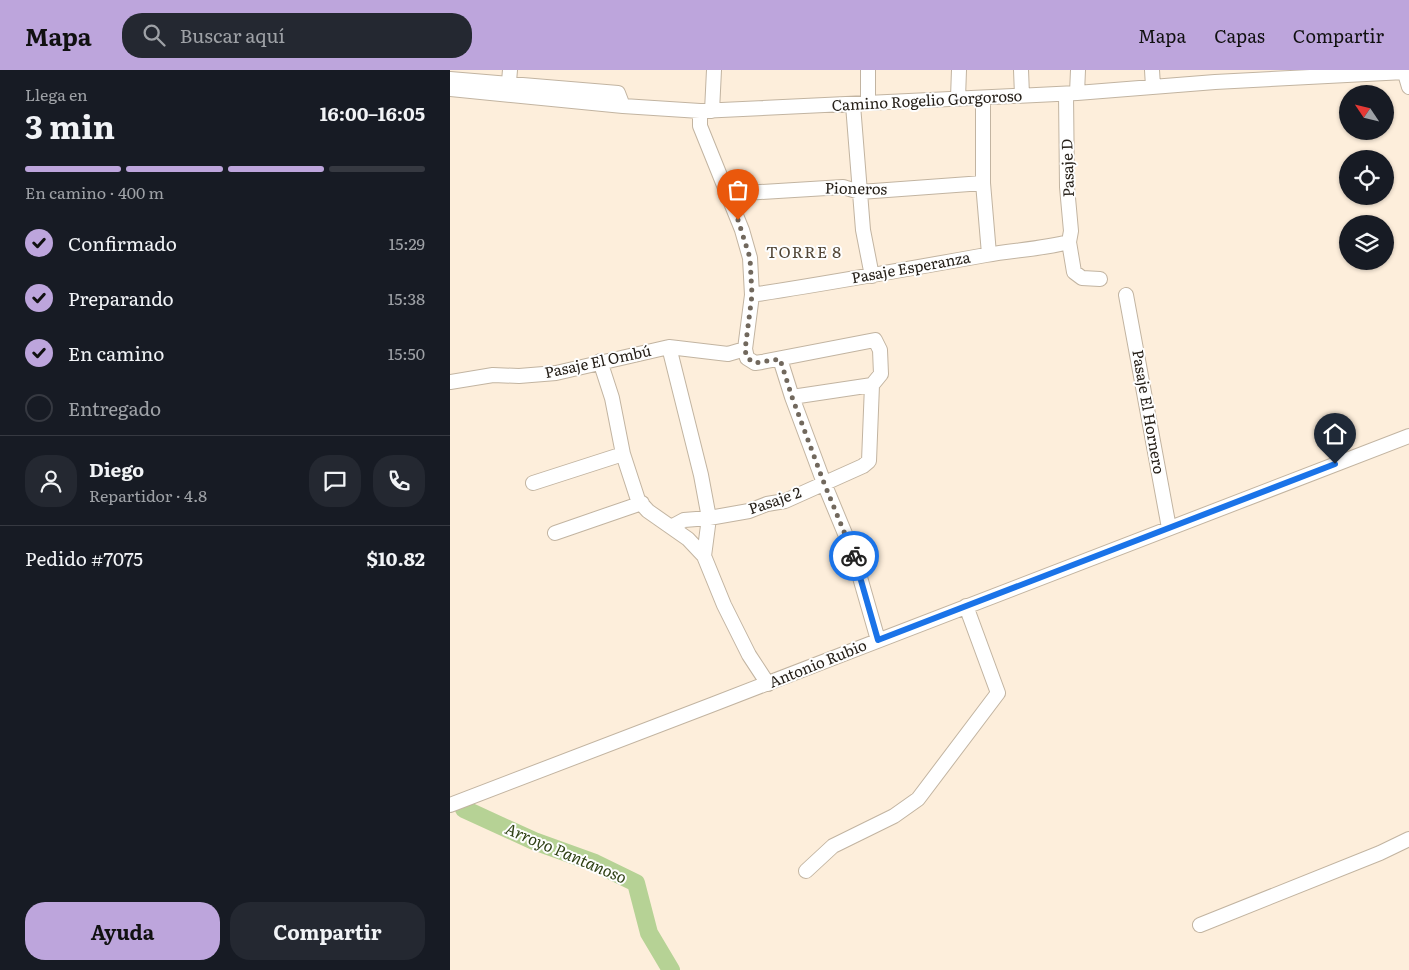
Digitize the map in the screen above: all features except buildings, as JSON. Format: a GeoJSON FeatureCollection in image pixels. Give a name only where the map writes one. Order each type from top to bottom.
{"type":"FeatureCollection","features":[{"type":"Feature","properties":{"kind":"street"},"geometry":{"type":"LineString","coordinates":[[714,70],[706,111],[700,126],[748,246],[752,295],[745,350],[747,358],[755,363],[780,359],[824,483],[860,573],[878,640]]}},
{"type":"Feature","properties":{"kind":"street"},"geometry":{"type":"LineString","coordinates":[[868,70],[868,103]]}},
{"type":"Feature","properties":{"kind":"street"},"geometry":{"type":"LineString","coordinates":[[958,70],[958,98]]}},
{"type":"Feature","properties":{"kind":"street"},"geometry":{"type":"LineString","coordinates":[[1021,70],[1022,95]]}},
{"type":"Feature","properties":{"kind":"street","name":"Pasaje D"},"geometry":{"type":"LineString","coordinates":[[1078,70],[1072,93],[1067,187],[1071,231],[1069,242],[1074,272],[1082,278],[1100,279]]}},
{"type":"Feature","properties":{"kind":"street"},"geometry":{"type":"LineString","coordinates":[[1152,70],[1153,86]]}},
{"type":"Feature","properties":{"kind":"street"},"geometry":{"type":"LineString","coordinates":[[1404,71],[1409,87]]}},
{"type":"Feature","properties":{"kind":"street","name":"Camino Rogelio Gorgoroso"},"geometry":{"type":"LineString","coordinates":[[450,89],[509,83],[623,106],[706,111],[1072,93],[1153,86],[1215,76],[1404,71]]}},
{"type":"Feature","properties":{"kind":"street"},"geometry":{"type":"LineString","coordinates":[[450,79],[509,83]]}},
{"type":"Feature","properties":{"kind":"street"},"geometry":{"type":"LineString","coordinates":[[983,98],[983,183],[989,254]]}},
{"type":"Feature","properties":{"kind":"street"},"geometry":{"type":"LineString","coordinates":[[853,105],[863,230],[872,276]]}},
{"type":"Feature","properties":{"kind":"street","name":"Pioneros"},"geometry":{"type":"LineString","coordinates":[[728,194],[843,187],[860,192],[983,183]]}},
{"type":"Feature","properties":{"kind":"street","name":"Pasaje Esperanza"},"geometry":{"type":"LineString","coordinates":[[752,295],[872,276],[989,254],[1050,247],[1069,242]]}},
{"type":"Feature","properties":{"kind":"street","name":"Pasaje El Hornero"},"geometry":{"type":"LineString","coordinates":[[1126,295],[1169,528]]}},
{"type":"Feature","properties":{"kind":"street","name":"Pasaje 2"},"geometry":{"type":"LineString","coordinates":[[671,527],[684,520],[709,518],[748,511],[767,504],[785,501],[863,466],[869,461],[872,385],[881,374],[880,350],[875,340],[780,359]]}},
{"type":"Feature","properties":{"kind":"street"},"geometry":{"type":"LineString","coordinates":[[669,347],[701,475],[709,518],[704,556]]}},
{"type":"Feature","properties":{"kind":"street","name":"Pasaje El Ombú"},"geometry":{"type":"LineString","coordinates":[[450,382],[493,375],[519,376],[556,372],[669,347],[728,354],[745,350]]}},
{"type":"Feature","properties":{"kind":"street"},"geometry":{"type":"LineString","coordinates":[[600,361],[612,398],[623,454],[638,500],[648,511],[688,539],[704,556],[724,605],[749,655],[768,684]]}},
{"type":"Feature","properties":{"kind":"street"},"geometry":{"type":"LineString","coordinates":[[792,397],[872,385]]}},
{"type":"Feature","properties":{"kind":"street","name":"Antonio Rubio"},"geometry":{"type":"LineString","coordinates":[[450,805],[1409,436]]}},
{"type":"Feature","properties":{"kind":"street"},"geometry":{"type":"LineString","coordinates":[[533,482],[623,454]]}},
{"type":"Feature","properties":{"kind":"street"},"geometry":{"type":"LineString","coordinates":[[555,533],[642,503]]}},
{"type":"Feature","properties":{"kind":"street"},"geometry":{"type":"LineString","coordinates":[[806,871],[833,846],[894,816],[918,799],[998,693],[966,606]]}},
{"type":"Feature","properties":{"kind":"street"},"geometry":{"type":"LineString","coordinates":[[1200,925],[1380,853],[1409,838]]}},
{"type":"Feature","properties":{"kind":"waterway","name":"Arroyo Pantanoso"},"geometry":{"type":"LineString","coordinates":[[464,809],[534,841],[595,863],[636,883],[649,933],[671,970]]}},
{"type":"Feature","properties":{"kind":"way so far"},"geometry":{"type":"LineString","coordinates":[[738,220],[748,246],[750,258],[752,295],[745,350],[747,358],[755,363],[780,359],[824,483],[854,556]]}},
{"type":"Feature","properties":{"kind":"district","name":"TORRE 8"},"geometry":{"type":"Point","coordinates":[804,252]}},
{"type":"Feature","properties":{"kind":"route"},"geometry":{"type":"LineString","coordinates":[[854,556],[878,640],[1335,464]]}}]}
